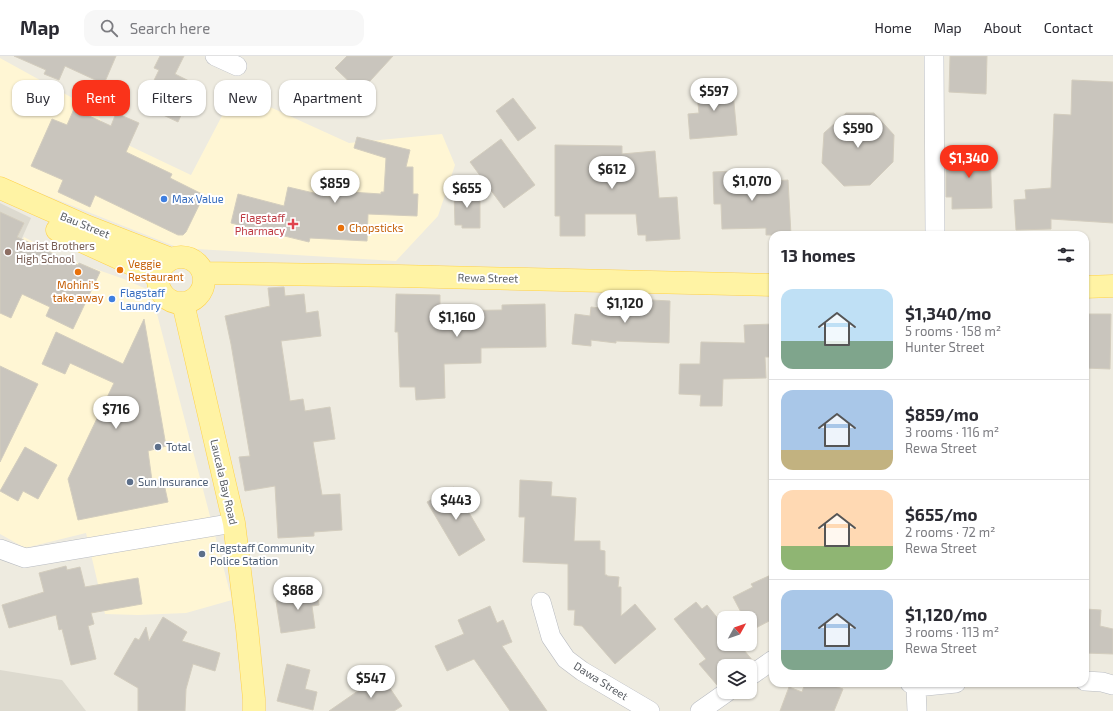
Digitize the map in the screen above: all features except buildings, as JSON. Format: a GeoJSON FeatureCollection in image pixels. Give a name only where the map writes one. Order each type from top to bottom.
{"type":"FeatureCollection","features":[{"type":"Feature","properties":{"kind":"main road","name":"Bau Street"},"geometry":{"type":"LineString","coordinates":[[0,188],[86,226],[171,259]]}},
{"type":"Feature","properties":{"kind":"main road","name":"Bau Street"},"geometry":{"type":"LineString","coordinates":[[0,204],[158,276]]}},
{"type":"Feature","properties":{"kind":"main road"},"geometry":{"type":"LineString","coordinates":[[179,257],[186,258],[199,266],[203,273],[204,282],[198,297],[183,304],[175,303],[167,299],[161,293],[158,285],[160,269],[171,259],[179,257]]}},
{"type":"Feature","properties":{"kind":"main road","name":"Rewa Street"},"geometry":{"type":"LineString","coordinates":[[203,273],[769,285]]}},
{"type":"Feature","properties":{"kind":"main road"},"geometry":{"type":"LineString","coordinates":[[1089,287],[1113,286]]}},
{"type":"Feature","properties":{"kind":"main road","name":"Laucala Bay Road"},"geometry":{"type":"LineString","coordinates":[[183,304],[234,523],[247,628],[254,711]]}},
{"type":"Feature","properties":{"kind":"street"},"geometry":{"type":"LineString","coordinates":[[215,56],[237,66]]}},
{"type":"Feature","properties":{"kind":"street"},"geometry":{"type":"LineString","coordinates":[[934,56],[935,231]]}},
{"type":"Feature","properties":{"kind":"street"},"geometry":{"type":"LineString","coordinates":[[0,549],[25,558],[234,523]]}},
{"type":"Feature","properties":{"kind":"street","name":"Dawa Street"},"geometry":{"type":"LineString","coordinates":[[541,602],[552,637],[566,659],[582,671],[650,711]]}},
{"type":"Feature","properties":{"kind":"street"},"geometry":{"type":"LineString","coordinates":[[757,671],[769,663]]}},
{"type":"Feature","properties":{"kind":"street"},"geometry":{"type":"LineString","coordinates":[[1089,681],[1102,682],[1113,685]]}},
{"type":"Feature","properties":{"kind":"street"},"geometry":{"type":"LineString","coordinates":[[913,687],[917,711]]}},
{"type":"Feature","properties":{"kind":"street"},"geometry":{"type":"LineString","coordinates":[[700,711],[717,699]]}},
{"type":"Feature","properties":{"kind":"shaded area"},"geometry":{"type":"Polygon","coordinates":[[[0,58],[40,80],[12,80],[12,116],[64,116],[64,93],[72,98],[72,116],[99,116],[109,136],[191,175],[222,116],[271,116],[271,107],[279,111],[279,116],[290,116],[349,143],[442,134],[455,165],[438,216],[396,261],[179,248],[0,177],[0,58]]]}},
{"type":"Feature","properties":{"kind":"shaded area","name":"Marist Brothers High School"},"geometry":{"type":"Polygon","coordinates":[[[0,203],[31,218],[0,287],[0,203]]]}},
{"type":"Feature","properties":{"kind":"shaded area"},"geometry":{"type":"Polygon","coordinates":[[[24,237],[61,257],[124,279],[151,291],[232,600],[186,613],[138,615],[105,614],[86,533],[25,548],[0,534],[0,290],[24,237]]]}},
{"type":"Feature","properties":{"kind":"shaded area"},"geometry":{"type":"Polygon","coordinates":[[[0,670],[62,680],[86,711],[0,711],[0,670]]]}},
{"type":"Feature","properties":{"kind":"place","name":"Max Value"},"geometry":{"type":"Point","coordinates":[164,199]}},
{"type":"Feature","properties":{"kind":"place","name":"Flagstaff Pharmacy"},"geometry":{"type":"Point","coordinates":[293,224]}},
{"type":"Feature","properties":{"kind":"place","name":"Chopsticks"},"geometry":{"type":"Point","coordinates":[341,228]}},
{"type":"Feature","properties":{"kind":"place","name":"Marist Brothers High School"},"geometry":{"type":"Point","coordinates":[8,252]}},
{"type":"Feature","properties":{"kind":"place","name":"Veggie Restaurant"},"geometry":{"type":"Point","coordinates":[120,270]}},
{"type":"Feature","properties":{"kind":"place","name":"Mohini's take away"},"geometry":{"type":"Point","coordinates":[78,272]}},
{"type":"Feature","properties":{"kind":"place","name":"Flagstaff Laundry"},"geometry":{"type":"Point","coordinates":[112,299]}},
{"type":"Feature","properties":{"kind":"place","name":"Total"},"geometry":{"type":"Point","coordinates":[158,447]}},
{"type":"Feature","properties":{"kind":"place","name":"Sun Insurance"},"geometry":{"type":"Point","coordinates":[130,482]}},
{"type":"Feature","properties":{"kind":"place","name":"Flagstaff Community Police Station"},"geometry":{"type":"Point","coordinates":[202,554]}}]}
